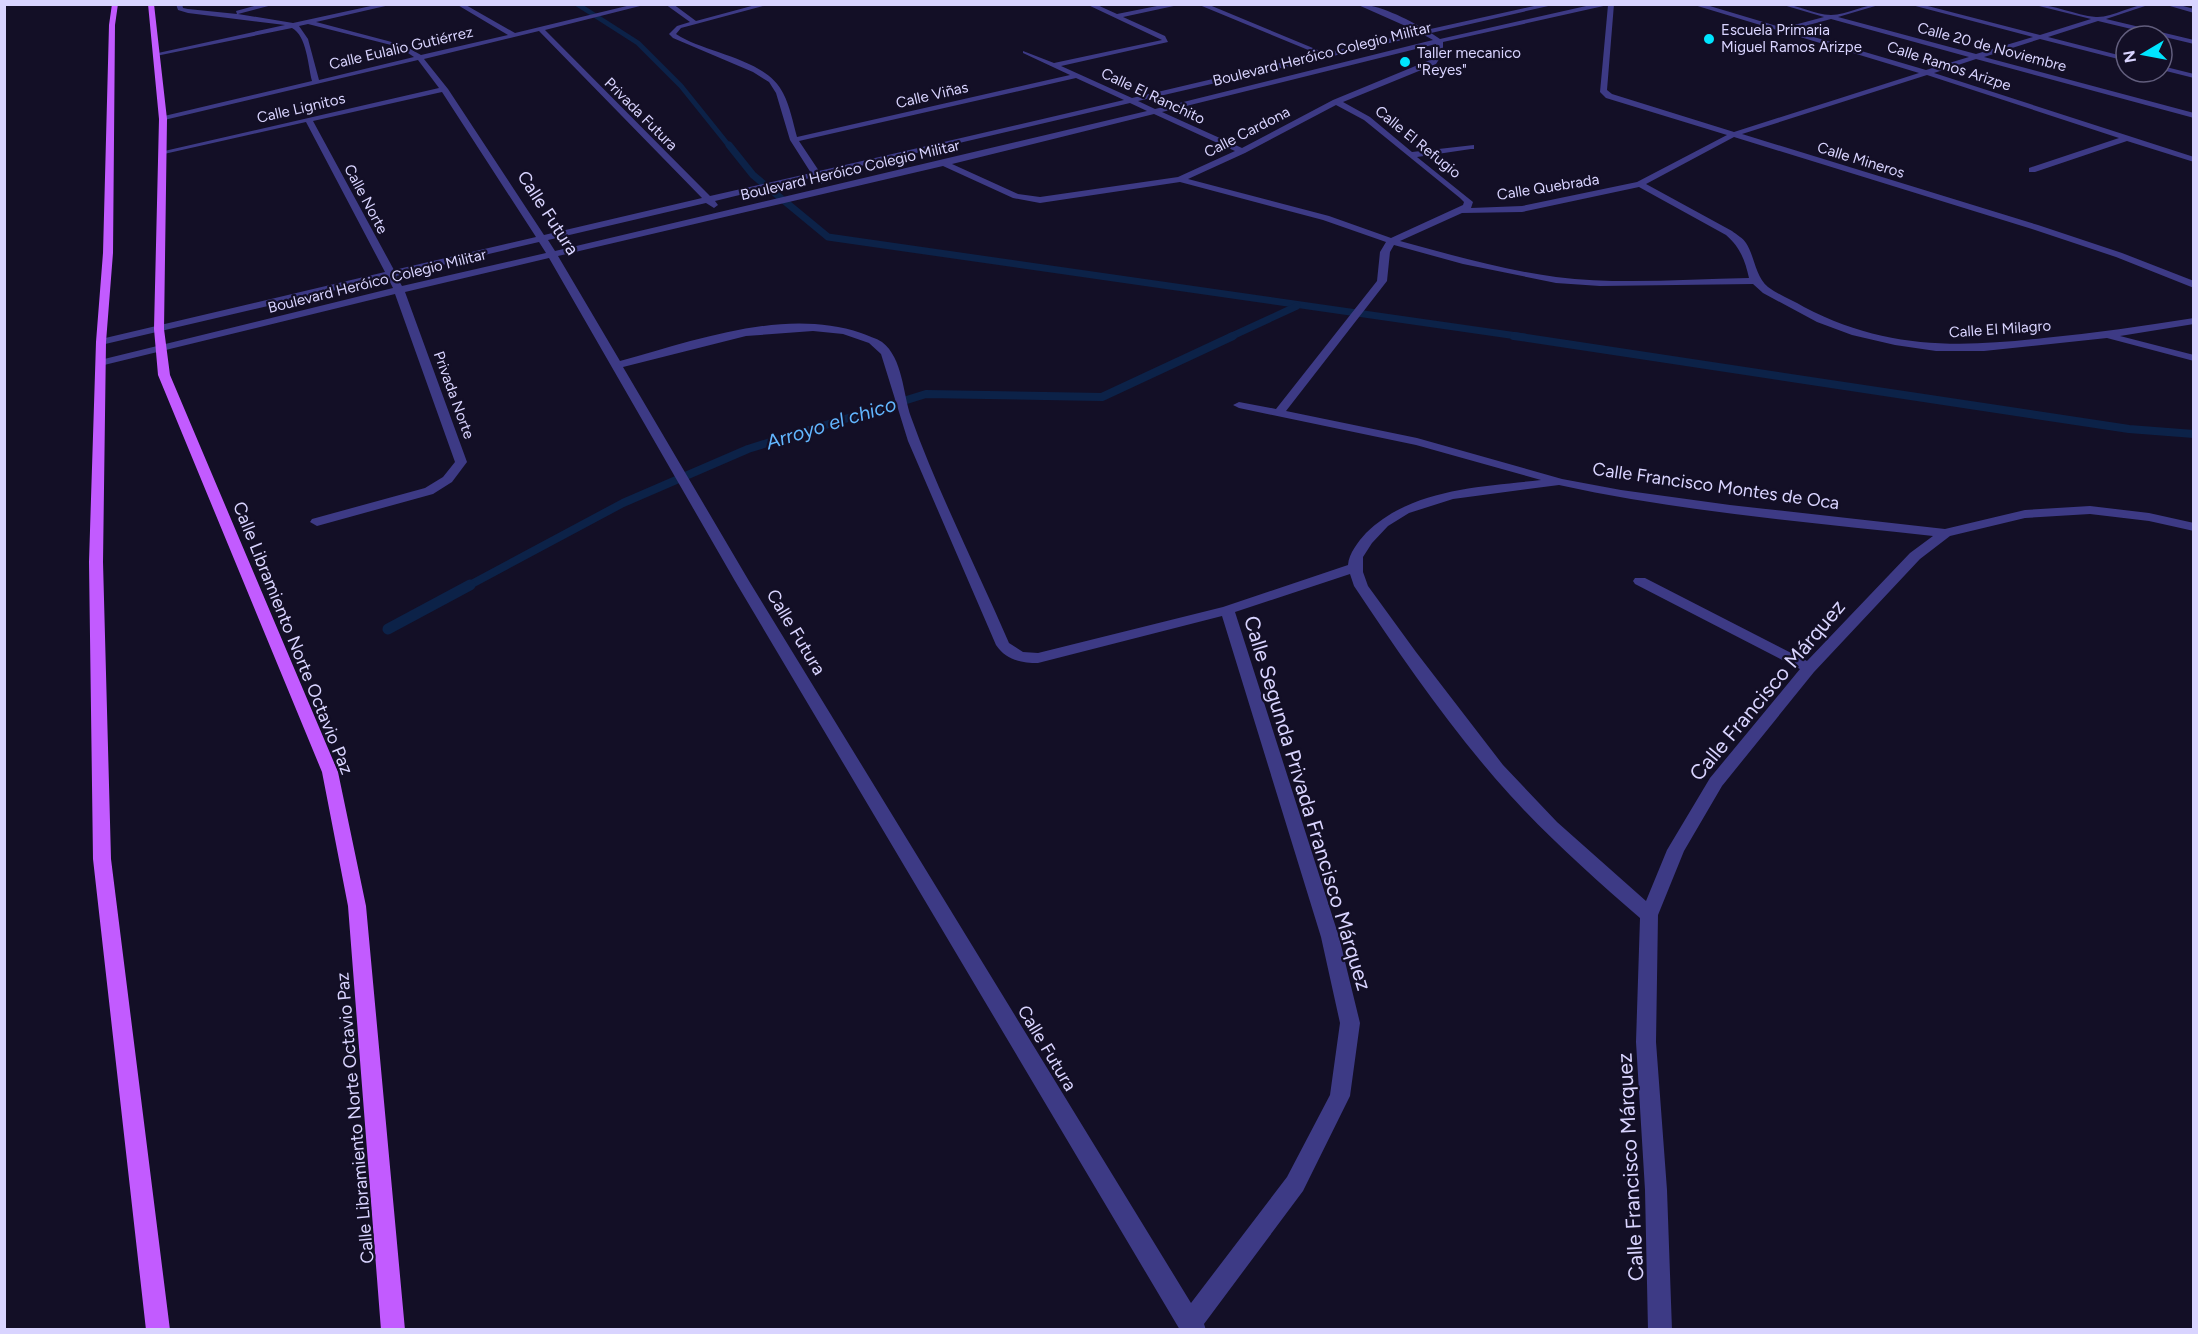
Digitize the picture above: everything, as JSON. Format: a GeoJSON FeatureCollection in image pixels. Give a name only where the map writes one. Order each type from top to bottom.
{"type":"FeatureCollection","features":[{"type":"Feature","properties":{"kind":"main road"},"geometry":{"type":"LineString","coordinates":[[115,4],[112,25],[108,253],[100,342],[96,562],[102,859],[158,1329]]}},
{"type":"Feature","properties":{"kind":"main road","name":"Calle Libramiento Norte Octavio Paz"},"geometry":{"type":"LineString","coordinates":[[151,4],[163,118],[159,329],[164,375],[330,771],[357,906],[393,1329]]}},
{"type":"Feature","properties":{"kind":"street"},"geometry":{"type":"LineString","coordinates":[[179,4],[183,10],[295,26],[303,34],[316,82]]}},
{"type":"Feature","properties":{"kind":"street"},"geometry":{"type":"LineString","coordinates":[[225,15],[273,4]]}},
{"type":"Feature","properties":{"kind":"street"},"geometry":{"type":"LineString","coordinates":[[158,55],[391,4]]}},
{"type":"Feature","properties":{"kind":"street"},"geometry":{"type":"LineString","coordinates":[[459,4],[515,36]]}},
{"type":"Feature","properties":{"kind":"street","name":"Calle Eulalio Gutiérrez"},"geometry":{"type":"LineString","coordinates":[[163,118],[645,4]]}},
{"type":"Feature","properties":{"kind":"street"},"geometry":{"type":"LineString","coordinates":[[668,4],[695,23]]}},
{"type":"Feature","properties":{"kind":"street"},"geometry":{"type":"LineString","coordinates":[[768,4],[695,23],[674,31],[672,34],[756,70],[772,81],[780,93],[794,140],[817,176],[829,190]]}},
{"type":"Feature","properties":{"kind":"street"},"geometry":{"type":"LineString","coordinates":[[1054,65],[1166,41],[1163,37],[1089,4]]}},
{"type":"Feature","properties":{"kind":"street"},"geometry":{"type":"LineString","coordinates":[[1117,16],[1180,4]]}},
{"type":"Feature","properties":{"kind":"street"},"geometry":{"type":"LineString","coordinates":[[1200,4],[1346,63]]}},
{"type":"Feature","properties":{"kind":"street"},"geometry":{"type":"LineString","coordinates":[[1359,4],[1427,32],[1439,41]]}},
{"type":"Feature","properties":{"kind":"street"},"geometry":{"type":"LineString","coordinates":[[1523,4],[1555,15]]}},
{"type":"Feature","properties":{"kind":"street","name":"Boulevard Heróico Colegio Militar"},"geometry":{"type":"LineString","coordinates":[[100,342],[541,238],[817,176],[1324,55],[1554,4]]}},
{"type":"Feature","properties":{"kind":"street","name":"Boulevard Heróico Colegio Militar"},"geometry":{"type":"LineString","coordinates":[[100,363],[399,290],[944,163],[1346,63],[1609,4]]}},
{"type":"Feature","properties":{"kind":"street","name":"Calle Mineros"},"geometry":{"type":"LineString","coordinates":[[1609,4],[1603,90],[1605,94],[2119,255],[2193,285]]}},
{"type":"Feature","properties":{"kind":"street","name":"Calle Ramos Arizpe"},"geometry":{"type":"LineString","coordinates":[[1694,4],[1928,73],[2193,160]]}},
{"type":"Feature","properties":{"kind":"street","name":"Calle 20 de Noviembre"},"geometry":{"type":"LineString","coordinates":[[1783,4],[2193,116]]}},
{"type":"Feature","properties":{"kind":"street"},"geometry":{"type":"LineString","coordinates":[[1784,30],[1879,4]]}},
{"type":"Feature","properties":{"kind":"street"},"geometry":{"type":"LineString","coordinates":[[1911,4],[2114,56]]}},
{"type":"Feature","properties":{"kind":"street"},"geometry":{"type":"LineString","coordinates":[[2034,4],[2193,42]]}},
{"type":"Feature","properties":{"kind":"street","name":"Calle Quebrada"},"geometry":{"type":"LineString","coordinates":[[1391,241],[1461,210],[1522,209],[1640,184],[1732,135],[2148,4]]}},
{"type":"Feature","properties":{"kind":"street"},"geometry":{"type":"LineString","coordinates":[[2166,4],[2193,10]]}},
{"type":"Feature","properties":{"kind":"street","name":"Calle Futura"},"geometry":{"type":"LineString","coordinates":[[310,23],[379,38],[401,46],[420,58],[444,89],[552,254],[742,581],[1192,1326]]}},
{"type":"Feature","properties":{"kind":"street","name":"Privada Futura"},"geometry":{"type":"LineString","coordinates":[[541,30],[609,101],[725,215]]}},
{"type":"Feature","properties":{"kind":"street","name":"Calle Cardona"},"geometry":{"type":"LineString","coordinates":[[944,163],[1016,196],[1040,200],[1180,179],[1242,151],[1336,102],[1433,62],[1440,53],[1439,41]]}},
{"type":"Feature","properties":{"kind":"street","name":"Calle El Ranchito"},"geometry":{"type":"LineString","coordinates":[[1025,52],[1242,151]]}},
{"type":"Feature","properties":{"kind":"street"},"geometry":{"type":"LineString","coordinates":[[2174,71],[2193,76]]}},
{"type":"Feature","properties":{"kind":"street","name":"Calle Viñas"},"geometry":{"type":"LineString","coordinates":[[794,140],[1076,76]]}},
{"type":"Feature","properties":{"kind":"street","name":"Calle Lignitos"},"geometry":{"type":"LineString","coordinates":[[164,152],[444,89]]}},
{"type":"Feature","properties":{"kind":"street","name":"Calle El Refugio"},"geometry":{"type":"LineString","coordinates":[[1336,102],[1351,107],[1371,120],[1410,155],[1469,202],[1467,207],[1461,210]]}},
{"type":"Feature","properties":{"kind":"street","name":"Calle Norte"},"geometry":{"type":"LineString","coordinates":[[309,120],[399,290]]}},
{"type":"Feature","properties":{"kind":"street"},"geometry":{"type":"LineString","coordinates":[[2032,170],[2128,138]]}},
{"type":"Feature","properties":{"kind":"street"},"geometry":{"type":"LineString","coordinates":[[1410,155],[1471,147]]}},
{"type":"Feature","properties":{"kind":"street"},"geometry":{"type":"LineString","coordinates":[[1180,179],[1326,218],[1391,241],[1510,272],[1556,280],[1600,283],[1755,281],[1751,264],[1741,243],[1709,220],[1640,184]]}},
{"type":"Feature","properties":{"kind":"street"},"geometry":{"type":"LineString","coordinates":[[1279,413],[1382,281],[1384,252],[1391,241]]}},
{"type":"Feature","properties":{"kind":"street","name":"Calle El Milagro"},"geometry":{"type":"LineString","coordinates":[[1755,281],[1788,304],[1856,333],[1936,348],[1984,348],[2106,335],[2193,321]]}},
{"type":"Feature","properties":{"kind":"street","name":"Privada Norte"},"geometry":{"type":"LineString","coordinates":[[317,522],[429,491],[446,483],[456,472],[460,462],[399,290]]}},
{"type":"Feature","properties":{"kind":"street"},"geometry":{"type":"LineString","coordinates":[[618,365],[734,337],[781,329],[813,327],[849,333],[875,342],[887,353],[906,422],[1003,645],[1011,654],[1022,658],[1038,657],[1227,610],[1353,568]]}},
{"type":"Feature","properties":{"kind":"street"},"geometry":{"type":"LineString","coordinates":[[2106,335],[2193,358]]}},
{"type":"Feature","properties":{"kind":"street","name":"Calle Francisco Montes de Oca"},"geometry":{"type":"LineString","coordinates":[[1239,405],[1476,457],[1560,482],[1621,494],[1730,509],[1945,533],[2025,513],[2090,510],[2149,517],[2193,527]]}},
{"type":"Feature","properties":{"kind":"street"},"geometry":{"type":"LineString","coordinates":[[1560,482],[1441,497],[1403,509],[1376,529],[1356,555],[1353,568],[1361,586],[1429,682],[1498,770],[1583,858],[1649,915]]}},
{"type":"Feature","properties":{"kind":"street","name":"Calle Francisco Márquez"},"geometry":{"type":"LineString","coordinates":[[1660,1329],[1656,1190],[1646,1041],[1649,915],[1676,850],[1716,782],[1809,668],[1916,556],[1945,533]]}},
{"type":"Feature","properties":{"kind":"street"},"geometry":{"type":"LineString","coordinates":[[1640,581],[1809,668]]}},
{"type":"Feature","properties":{"kind":"street","name":"Calle Segunda Privada Francisco Márquez"},"geometry":{"type":"LineString","coordinates":[[1192,1326],[1295,1184],[1340,1096],[1350,1023],[1330,937],[1227,610]]}},
{"type":"Feature","properties":{"kind":"waterway"},"geometry":{"type":"LineString","coordinates":[[577,4],[638,43],[681,86],[730,147]]}},
{"type":"Feature","properties":{"kind":"waterway"},"geometry":{"type":"LineString","coordinates":[[729,145],[753,175],[828,237],[1524,337]]}},
{"type":"Feature","properties":{"kind":"waterway","name":"Arroyo el chico"},"geometry":{"type":"LineString","coordinates":[[1230,337],[1297,306]]}},
{"type":"Feature","properties":{"kind":"waterway","name":"Arroyo el chico"},"geometry":{"type":"LineString","coordinates":[[468,586],[623,503],[748,449],[926,394],[1102,397],[1233,336]]}},
{"type":"Feature","properties":{"kind":"waterway"},"geometry":{"type":"LineString","coordinates":[[1514,336],[2129,429],[2194,434]]}},
{"type":"Feature","properties":{"kind":"waterway","name":"Arroyo el chico"},"geometry":{"type":"LineString","coordinates":[[388,629],[470,585]]}},
{"type":"Feature","properties":{"kind":"place","name":"Escuela Primaria Miguel Ramos Arizpe"},"geometry":{"type":"Point","coordinates":[1709,39]}},
{"type":"Feature","properties":{"kind":"place","name":"Taller mecanico \"Reyes\""},"geometry":{"type":"Point","coordinates":[1405,62]}}]}
